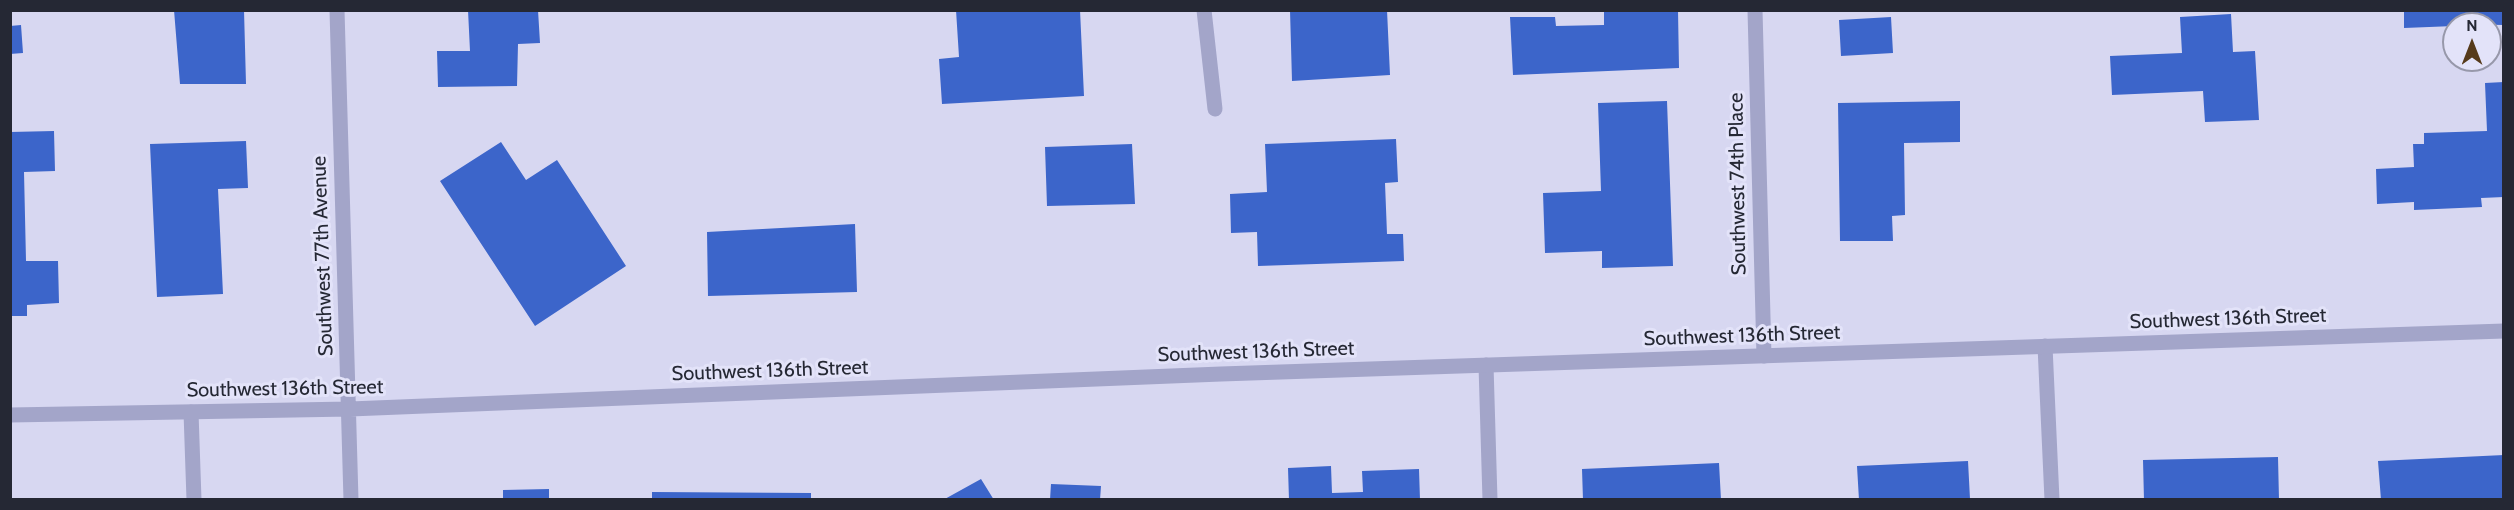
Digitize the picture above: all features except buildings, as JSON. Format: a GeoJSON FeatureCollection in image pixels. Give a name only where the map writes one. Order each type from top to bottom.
{"type":"FeatureCollection","features":[{"type":"Feature","properties":{"kind":"street","name":"Southwest 77th Avenue"},"geometry":{"type":"LineString","coordinates":[[337,10],[351,500]]}},
{"type":"Feature","properties":{"kind":"street"},"geometry":{"type":"LineString","coordinates":[[1204,10],[1215,109]]}},
{"type":"Feature","properties":{"kind":"street","name":"Southwest 74th Place"},"geometry":{"type":"LineString","coordinates":[[1755,10],[1764,356]]}},
{"type":"Feature","properties":{"kind":"street","name":"Southwest 136th Street"},"geometry":{"type":"LineString","coordinates":[[10,415],[350,409],[1486,365],[2504,331]]}},
{"type":"Feature","properties":{"kind":"street"},"geometry":{"type":"LineString","coordinates":[[2045,346],[2052,500]]}},
{"type":"Feature","properties":{"kind":"street"},"geometry":{"type":"LineString","coordinates":[[1486,365],[1490,500]]}},
{"type":"Feature","properties":{"kind":"street"},"geometry":{"type":"LineString","coordinates":[[191,412],[194,500]]}}]}
